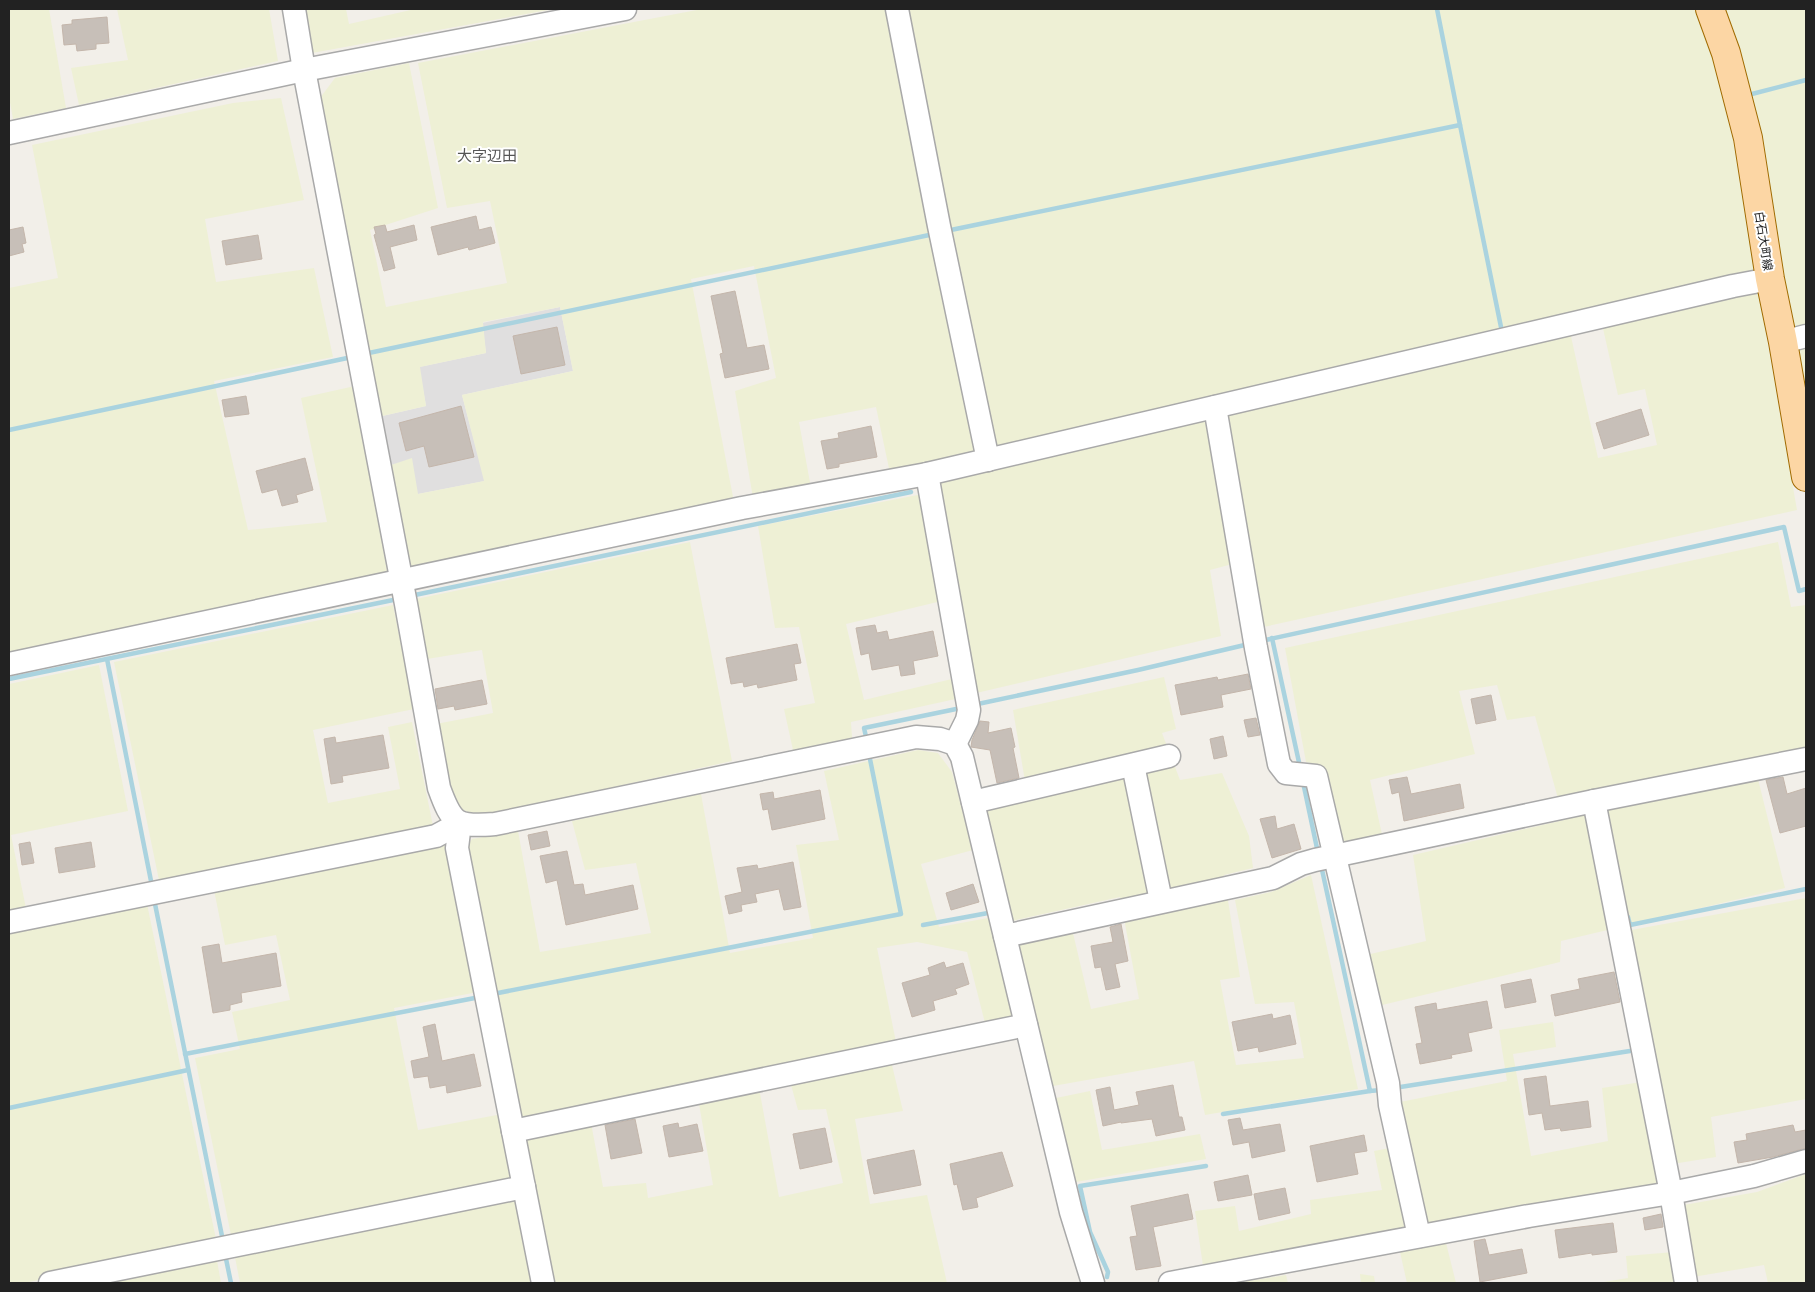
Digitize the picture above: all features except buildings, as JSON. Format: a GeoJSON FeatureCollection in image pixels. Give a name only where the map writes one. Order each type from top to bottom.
{"type":"FeatureCollection","features":[{"type":"Feature","properties":{"kind":"main road","name":"白石大町線"},"geometry":{"type":"LineString","coordinates":[[1710,9],[1726,53],[1748,138],[1770,280],[1795,339],[1806,477]]}},
{"type":"Feature","properties":{"kind":"street"},"geometry":{"type":"LineString","coordinates":[[294,9],[439,788],[448,814],[460,823],[472,826],[495,824],[916,738],[940,739],[955,744],[962,758],[973,802],[1071,1212],[1093,1283]]}},
{"type":"Feature","properties":{"kind":"street"},"geometry":{"type":"LineString","coordinates":[[9,133],[304,70],[625,9]]}},
{"type":"Feature","properties":{"kind":"street"},"geometry":{"type":"LineString","coordinates":[[897,9],[940,232],[988,460]]}},
{"type":"Feature","properties":{"kind":"street"},"geometry":{"type":"LineString","coordinates":[[9,664],[404,592],[742,508],[927,474],[1724,288],[1770,280]]}},
{"type":"Feature","properties":{"kind":"street"},"geometry":{"type":"LineString","coordinates":[[1215,407],[1255,642],[1279,764],[1286,773],[1316,776],[1324,858],[1389,1094],[1419,1236]]}},
{"type":"Feature","properties":{"kind":"street"},"geometry":{"type":"LineString","coordinates":[[927,474],[968,705],[967,720],[955,744]]}},
{"type":"Feature","properties":{"kind":"street"},"geometry":{"type":"LineString","coordinates":[[973,802],[1169,756]]}},
{"type":"Feature","properties":{"kind":"street"},"geometry":{"type":"LineString","coordinates":[[1002,924],[1160,895],[1273,878],[1301,864],[1324,858],[1595,806],[1806,758]]}},
{"type":"Feature","properties":{"kind":"street"},"geometry":{"type":"LineString","coordinates":[[1134,765],[1160,895]]}},
{"type":"Feature","properties":{"kind":"street"},"geometry":{"type":"LineString","coordinates":[[1595,806],[1671,1193],[1686,1283]]}},
{"type":"Feature","properties":{"kind":"street"},"geometry":{"type":"LineString","coordinates":[[9,922],[436,836],[460,823]]}},
{"type":"Feature","properties":{"kind":"street"},"geometry":{"type":"LineString","coordinates":[[460,823],[457,848],[543,1283]]}},
{"type":"Feature","properties":{"kind":"street"},"geometry":{"type":"LineString","coordinates":[[512,1130],[1026,1025]]}},
{"type":"Feature","properties":{"kind":"street"},"geometry":{"type":"LineString","coordinates":[[1170,1283],[1529,1216],[1671,1193],[1754,1176],[1806,1161]]}},
{"type":"Feature","properties":{"kind":"street"},"geometry":{"type":"LineString","coordinates":[[50,1283],[524,1186]]}},
{"type":"Feature","properties":{"kind":"shaded area"},"geometry":{"type":"Polygon","coordinates":[[[560,307],[573,371],[462,395],[485,481],[418,494],[388,466],[378,417],[426,406],[419,367],[486,353],[482,323],[560,307]]]}},
{"type":"Feature","properties":{"kind":"green space"},"geometry":{"type":"Polygon","coordinates":[[[9,9],[49,9],[66,108],[13,119],[9,97],[9,9]]]}},
{"type":"Feature","properties":{"kind":"green space"},"geometry":{"type":"Polygon","coordinates":[[[117,9],[269,9],[278,61],[79,105],[71,68],[128,60],[117,9]]]}},
{"type":"Feature","properties":{"kind":"green space"},"geometry":{"type":"Polygon","coordinates":[[[305,9],[346,9],[349,24],[415,9],[554,9],[312,53],[305,9]]]}},
{"type":"Feature","properties":{"kind":"green space"},"geometry":{"type":"Polygon","coordinates":[[[702,9],[1695,9],[1713,59],[1733,140],[1755,272],[890,473],[876,407],[799,422],[811,488],[753,498],[735,391],[776,378],[754,266],[691,279],[734,502],[408,576],[388,466],[412,458],[418,494],[484,481],[462,395],[573,371],[560,307],[483,322],[486,353],[420,367],[426,406],[378,417],[371,360],[320,98],[335,78],[409,63],[438,208],[370,230],[386,307],[507,283],[490,201],[447,208],[418,63],[702,9]]]}},
{"type":"Feature","properties":{"kind":"green space"},"geometry":{"type":"Polygon","coordinates":[[[1722,9],[1806,9],[1806,405],[1752,95],[1722,9]]]}},
{"type":"Feature","properties":{"kind":"green space"},"geometry":{"type":"Polygon","coordinates":[[[281,98],[304,200],[205,219],[216,282],[314,268],[333,357],[214,381],[248,530],[327,522],[301,398],[355,386],[388,577],[9,657],[9,288],[58,278],[32,145],[233,103],[281,98]]]}},
{"type":"Feature","properties":{"kind":"green space"},"geometry":{"type":"Polygon","coordinates":[[[1758,289],[1797,510],[1259,628],[1223,411],[1570,332],[1598,458],[1657,445],[1645,389],[1618,395],[1602,324],[1758,289]]]}},
{"type":"Feature","properties":{"kind":"green space"},"geometry":{"type":"Polygon","coordinates":[[[1211,413],[1236,563],[1210,570],[1221,636],[972,694],[954,598],[846,624],[864,700],[956,678],[960,698],[851,722],[852,738],[793,750],[784,709],[815,703],[799,627],[775,628],[758,526],[933,492],[932,478],[1211,413]]]}},
{"type":"Feature","properties":{"kind":"green space"},"geometry":{"type":"Polygon","coordinates":[[[690,542],[732,761],[477,817],[460,808],[449,783],[436,724],[493,713],[482,650],[427,659],[416,599],[690,542]]]}},
{"type":"Feature","properties":{"kind":"green space"},"geometry":{"type":"Polygon","coordinates":[[[1778,542],[1791,607],[1806,605],[1806,752],[1754,763],[1785,888],[1561,941],[1560,962],[1374,1007],[1362,956],[1426,941],[1413,855],[1564,820],[1535,716],[1507,720],[1497,685],[1459,691],[1475,754],[1370,780],[1383,839],[1340,850],[1322,766],[1306,762],[1285,648],[1778,542]]]}},
{"type":"Feature","properties":{"kind":"green space"},"geometry":{"type":"Polygon","coordinates":[[[393,605],[414,709],[313,730],[328,803],[400,789],[388,727],[412,722],[433,826],[451,851],[478,992],[394,1008],[418,1130],[502,1114],[516,1182],[232,1240],[195,1058],[240,1049],[232,1012],[290,1000],[276,935],[225,945],[211,875],[160,885],[114,662],[393,605]]]}},
{"type":"Feature","properties":{"kind":"green space"},"geometry":{"type":"Polygon","coordinates":[[[99,665],[128,811],[11,835],[29,923],[146,899],[217,1244],[24,1283],[9,1283],[9,684],[99,665]]]}},
{"type":"Feature","properties":{"kind":"green space"},"geometry":{"type":"Polygon","coordinates":[[[1164,677],[1176,729],[1162,733],[1180,780],[1222,773],[1249,836],[1253,868],[1224,875],[1240,977],[1220,980],[1236,1065],[1304,1058],[1294,1002],[1255,1004],[1235,900],[1271,892],[1311,875],[1358,1089],[1205,1115],[1194,1061],[1053,1086],[1017,941],[1072,929],[1091,1009],[1139,999],[1120,897],[1012,921],[984,805],[1027,793],[1013,710],[1164,677]]]}},
{"type":"Feature","properties":{"kind":"green space"},"geometry":{"type":"Polygon","coordinates":[[[918,750],[938,753],[952,772],[973,850],[921,864],[939,927],[988,918],[1016,1020],[985,1023],[967,952],[917,942],[877,948],[896,1042],[516,1121],[463,852],[472,839],[518,831],[540,952],[651,933],[636,863],[585,870],[572,821],[701,794],[730,953],[813,938],[796,845],[839,840],[824,771],[918,750]]]}},
{"type":"Feature","properties":{"kind":"green space"},"geometry":{"type":"Polygon","coordinates":[[[1806,898],[1806,1099],[1711,1117],[1716,1157],[1660,1166],[1660,1183],[1203,1266],[1195,1211],[1235,1206],[1239,1231],[1311,1214],[1310,1200],[1382,1190],[1374,1151],[1406,1145],[1400,1102],[1507,1081],[1499,1030],[1553,1022],[1556,1047],[1513,1054],[1531,1156],[1608,1141],[1602,1088],[1655,1080],[1626,931],[1806,898]]]}},
{"type":"Feature","properties":{"kind":"green space"},"geometry":{"type":"Polygon","coordinates":[[[891,1061],[903,1111],[855,1119],[870,1204],[927,1195],[947,1283],[549,1283],[518,1138],[591,1123],[603,1187],[646,1183],[648,1198],[713,1185],[698,1098],[759,1088],[779,1197],[843,1183],[826,1109],[798,1110],[791,1085],[891,1061]]]}},
{"type":"Feature","properties":{"kind":"green space"},"geometry":{"type":"Polygon","coordinates":[[[1090,1091],[1102,1150],[1200,1134],[1206,1159],[1076,1182],[1056,1098],[1090,1091]]]}},
{"type":"Feature","properties":{"kind":"green space"},"geometry":{"type":"Polygon","coordinates":[[[1806,1174],[1806,1283],[1768,1283],[1764,1265],[1681,1279],[1681,1283],[1598,1283],[1628,1278],[1626,1256],[1686,1251],[1678,1206],[1757,1192],[1806,1174]]]}},
{"type":"Feature","properties":{"kind":"green space"},"geometry":{"type":"Polygon","coordinates":[[[518,1193],[536,1283],[240,1283],[234,1252],[518,1193]]]}},
{"type":"Feature","properties":{"kind":"green space"},"geometry":{"type":"Polygon","coordinates":[[[1446,1243],[1456,1283],[1407,1283],[1400,1252],[1446,1243]]]}},
{"type":"Feature","properties":{"kind":"green space"},"geometry":{"type":"Polygon","coordinates":[[[216,1255],[221,1283],[81,1283],[216,1255]]]}},
{"type":"Feature","properties":{"kind":"green space"},"geometry":{"type":"Polygon","coordinates":[[[1360,1274],[1374,1276],[1375,1283],[1361,1283],[1360,1274]]]}},
{"type":"Feature","properties":{"kind":"green space"},"geometry":{"type":"Polygon","coordinates":[[[1286,1275],[1288,1283],[1237,1283],[1286,1275]]]}},
{"type":"Feature","properties":{"kind":"waterway"},"geometry":{"type":"LineString","coordinates":[[946,231],[1460,125],[1437,9]]}},
{"type":"Feature","properties":{"kind":"waterway"},"geometry":{"type":"LineString","coordinates":[[1748,95],[1806,80]]}},
{"type":"Feature","properties":{"kind":"waterway"},"geometry":{"type":"LineString","coordinates":[[1460,125],[1502,332]]}},
{"type":"Feature","properties":{"kind":"waterway"},"geometry":{"type":"LineString","coordinates":[[364,354],[934,234]]}},
{"type":"Feature","properties":{"kind":"waterway"},"geometry":{"type":"LineString","coordinates":[[9,430],[352,357]]}},
{"type":"Feature","properties":{"kind":"waterway"},"geometry":{"type":"LineString","coordinates":[[410,596],[911,492]]}},
{"type":"Feature","properties":{"kind":"waterway"},"geometry":{"type":"LineString","coordinates":[[1261,641],[1784,527],[1799,591],[1806,589]]}},
{"type":"Feature","properties":{"kind":"waterway"},"geometry":{"type":"LineString","coordinates":[[9,679],[398,599]]}},
{"type":"Feature","properties":{"kind":"waterway"},"geometry":{"type":"LineString","coordinates":[[1272,638],[1300,767]]}},
{"type":"Feature","properties":{"kind":"waterway"},"geometry":{"type":"LineString","coordinates":[[973,705],[1249,644]]}},
{"type":"Feature","properties":{"kind":"waterway"},"geometry":{"type":"LineString","coordinates":[[107,659],[152,886]]}},
{"type":"Feature","properties":{"kind":"waterway"},"geometry":{"type":"LineString","coordinates":[[867,741],[864,728],[961,708]]}},
{"type":"Feature","properties":{"kind":"waterway"},"geometry":{"type":"LineString","coordinates":[[493,994],[901,914],[869,754]]}},
{"type":"Feature","properties":{"kind":"waterway"},"geometry":{"type":"LineString","coordinates":[[1303,782],[1318,853]]}},
{"type":"Feature","properties":{"kind":"waterway"},"geometry":{"type":"LineString","coordinates":[[1321,865],[1370,1091],[1381,1090]]}},
{"type":"Feature","properties":{"kind":"waterway"},"geometry":{"type":"LineString","coordinates":[[1628,917],[1630,925],[1806,889]]}},
{"type":"Feature","properties":{"kind":"waterway"},"geometry":{"type":"LineString","coordinates":[[154,899],[223,1241]]}},
{"type":"Feature","properties":{"kind":"waterway"},"geometry":{"type":"LineString","coordinates":[[923,925],[988,913],[993,915]]}},
{"type":"Feature","properties":{"kind":"waterway"},"geometry":{"type":"LineString","coordinates":[[185,1054],[480,997]]}},
{"type":"Feature","properties":{"kind":"waterway"},"geometry":{"type":"LineString","coordinates":[[1394,1088],[1630,1051]]}},
{"type":"Feature","properties":{"kind":"waterway"},"geometry":{"type":"LineString","coordinates":[[9,1108],[188,1070]]}},
{"type":"Feature","properties":{"kind":"waterway"},"geometry":{"type":"LineString","coordinates":[[1223,1114],[1370,1091]]}},
{"type":"Feature","properties":{"kind":"waterway"},"geometry":{"type":"LineString","coordinates":[[1107,1277],[1108,1272],[1090,1232],[1080,1186],[1206,1166]]}},
{"type":"Feature","properties":{"kind":"waterway"},"geometry":{"type":"LineString","coordinates":[[225,1254],[231,1283]]}},
{"type":"Feature","properties":{"kind":"district","name":"大字辺田"},"geometry":{"type":"Point","coordinates":[487,155]}}]}
